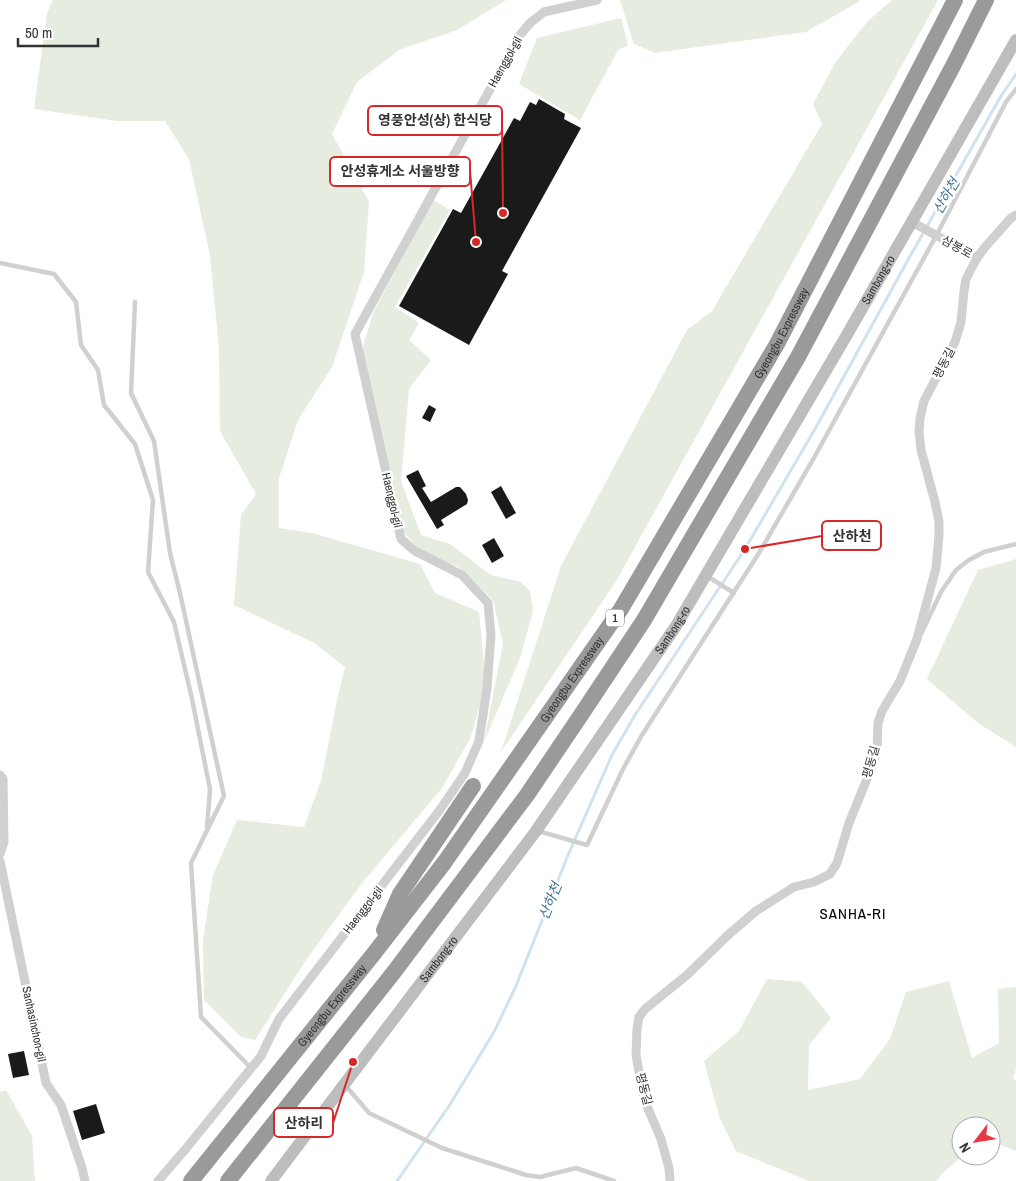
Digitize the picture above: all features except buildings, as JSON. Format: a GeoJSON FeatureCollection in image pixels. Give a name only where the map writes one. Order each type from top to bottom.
{"type":"FeatureCollection","features":[{"type":"Feature","properties":{"kind":"highway","name":"Gyeongbu Expressway"},"geometry":{"type":"LineString","coordinates":[[191,1181],[372,956],[444,863],[621,609],[777,344],[955,0]]}},
{"type":"Feature","properties":{"kind":"highway","name":"Gyeongbu Expressway"},"geometry":{"type":"LineString","coordinates":[[228,1181],[394,972],[521,802],[644,620],[798,357],[986,0]]}},
{"type":"Feature","properties":{"kind":"highway"},"geometry":{"type":"LineString","coordinates":[[372,956],[400,894],[473,786]]}},
{"type":"Feature","properties":{"kind":"main road","name":"Sambong-ro"},"geometry":{"type":"LineString","coordinates":[[271,1181],[536,831],[711,578],[848,333],[1014,49]]}},
{"type":"Feature","properties":{"kind":"street","name":"Haenggol-gil"},"geometry":{"type":"LineString","coordinates":[[158,1181],[261,1056],[279,1019],[439,812],[465,773],[478,741],[487,688],[491,635],[488,603],[462,575],[415,551],[400,538],[355,334],[520,35],[530,23],[544,12],[597,0]]}},
{"type":"Feature","properties":{"kind":"street","name":"삼봉로"},"geometry":{"type":"LineString","coordinates":[[912,222],[977,258],[1011,218],[1016,215]]}},
{"type":"Feature","properties":{"kind":"street","name":"평동길"},"geometry":{"type":"LineString","coordinates":[[670,1181],[669,1168],[661,1138],[644,1099],[636,1055],[639,1017],[645,1009],[687,975],[756,911],[794,887],[814,882],[830,874],[837,863],[849,823],[877,750],[878,722],[900,680],[917,639],[936,568],[939,522],[921,450],[920,418],[924,401],[955,342],[961,322],[966,279],[977,258]]}},
{"type":"Feature","properties":{"kind":"street"},"geometry":{"type":"LineString","coordinates":[[0,775],[4,779],[4,842],[0,854]]}},
{"type":"Feature","properties":{"kind":"street","name":"Sanhasinchon-gil"},"geometry":{"type":"LineString","coordinates":[[0,862],[46,1083],[61,1105],[85,1181]]}},
{"type":"Feature","properties":{"kind":"lane"},"geometry":{"type":"LineString","coordinates":[[536,831],[587,845],[623,769],[642,735],[759,553],[819,448],[1006,102],[1016,89]]}},
{"type":"Feature","properties":{"kind":"lane"},"geometry":{"type":"LineString","coordinates":[[0,263],[54,274],[76,302],[80,345],[98,370],[104,405],[136,444],[153,500],[148,572],[174,622],[192,699],[210,789],[207,830]]}},
{"type":"Feature","properties":{"kind":"lane"},"geometry":{"type":"LineString","coordinates":[[135,302],[132,393],[154,441],[170,553],[224,796],[191,863],[201,1017],[251,1068]]}},
{"type":"Feature","properties":{"kind":"lane"},"geometry":{"type":"LineString","coordinates":[[917,639],[925,628],[941,592],[956,570],[984,552],[1016,544]]}},
{"type":"Feature","properties":{"kind":"lane"},"geometry":{"type":"LineString","coordinates":[[711,578],[734,593]]}},
{"type":"Feature","properties":{"kind":"lane"},"geometry":{"type":"LineString","coordinates":[[344,1084],[369,1113],[452,1151],[533,1179],[576,1168],[614,1181]]}},
{"type":"Feature","properties":{"kind":"shaded area"},"geometry":{"type":"Polygon","coordinates":[[[53,0],[506,0],[457,30],[399,50],[357,82],[332,134],[369,202],[364,272],[332,367],[298,420],[279,478],[279,528],[312,533],[420,564],[435,593],[479,612],[486,684],[470,739],[442,788],[362,883],[306,960],[255,1040],[241,1037],[204,1000],[203,940],[213,875],[237,820],[304,827],[321,781],[345,667],[314,643],[234,605],[241,515],[256,494],[220,431],[219,349],[210,255],[189,159],[165,121],[117,121],[34,109],[47,13],[53,0]]]}},
{"type":"Feature","properties":{"kind":"shaded area"},"geometry":{"type":"Polygon","coordinates":[[[620,0],[860,0],[806,32],[655,53],[634,44],[620,0]]]}},
{"type":"Feature","properties":{"kind":"shaded area"},"geometry":{"type":"Polygon","coordinates":[[[892,0],[938,0],[615,583],[501,752],[561,566],[687,330],[712,311],[822,124],[813,104],[835,63],[868,21],[892,0]]]}},
{"type":"Feature","properties":{"kind":"shaded area"},"geometry":{"type":"Polygon","coordinates":[[[621,18],[628,45],[618,50],[580,120],[519,84],[537,38],[621,18]]]}},
{"type":"Feature","properties":{"kind":"shaded area"},"geometry":{"type":"Polygon","coordinates":[[[433,200],[450,210],[395,307],[419,323],[409,340],[431,360],[409,389],[401,481],[421,535],[450,544],[491,575],[521,582],[530,591],[533,611],[520,658],[484,742],[503,644],[493,600],[459,567],[415,551],[418,548],[399,527],[362,350],[373,313],[433,200]]]}},
{"type":"Feature","properties":{"kind":"shaded area"},"geometry":{"type":"Polygon","coordinates":[[[1016,559],[1016,747],[978,723],[927,679],[978,570],[1016,559]]]}},
{"type":"Feature","properties":{"kind":"shaded area"},"geometry":{"type":"Polygon","coordinates":[[[767,979],[802,982],[831,1018],[809,1045],[808,1090],[860,1079],[890,1039],[906,992],[949,981],[972,1058],[999,1043],[998,989],[1016,987],[1016,1069],[1013,1078],[1016,1081],[1016,1151],[1001,1145],[1001,1116],[951,1116],[951,1166],[936,1181],[809,1181],[736,1151],[720,1119],[704,1061],[739,1031],[767,979]]]}},
{"type":"Feature","properties":{"kind":"shaded area"},"geometry":{"type":"Polygon","coordinates":[[[6,1090],[32,1136],[35,1181],[0,1181],[0,1092],[6,1090]]]}},
{"type":"Feature","properties":{"kind":"waterway","name":"산하천"},"geometry":{"type":"LineString","coordinates":[[397,1181],[449,1106],[494,1032],[516,986],[568,855],[612,755],[635,715],[745,549],[815,429],[1001,96],[1016,74]]}},
{"type":"Feature","properties":{"kind":"place","name":"영풍안성(상) 한식당"},"geometry":{"type":"Point","coordinates":[503,213]}},
{"type":"Feature","properties":{"kind":"place","name":"안성휴게소 서울방향"},"geometry":{"type":"Point","coordinates":[476,242]}},
{"type":"Feature","properties":{"kind":"place","name":"산하천"},"geometry":{"type":"Point","coordinates":[745,549]}},
{"type":"Feature","properties":{"kind":"place","name":"산하리"},"geometry":{"type":"Point","coordinates":[353,1062]}},
{"type":"Feature","properties":{"kind":"district","name":"SANHA-RI"},"geometry":{"type":"Point","coordinates":[853,914]}}]}
